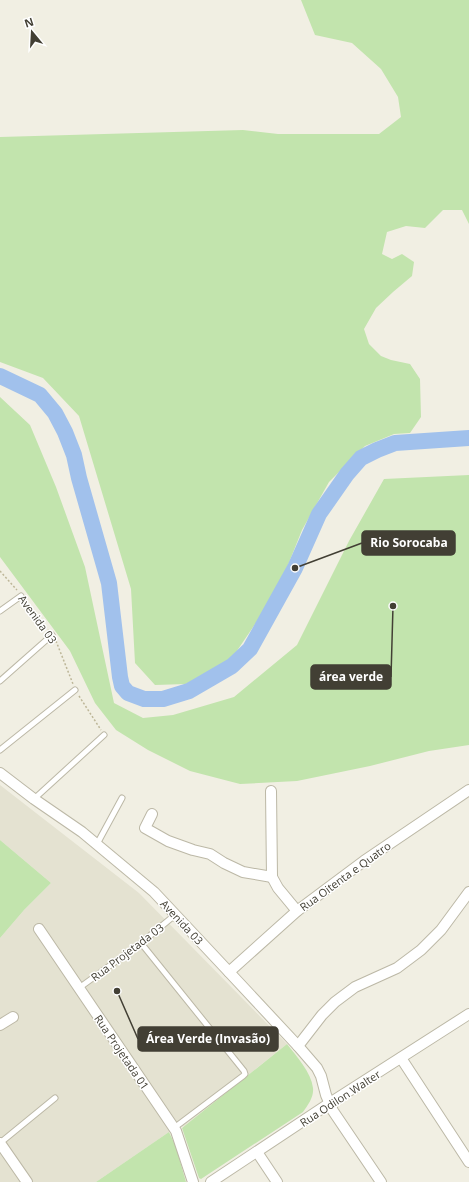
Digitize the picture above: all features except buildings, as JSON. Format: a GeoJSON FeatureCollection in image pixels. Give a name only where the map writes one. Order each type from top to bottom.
{"type":"FeatureCollection","features":[{"type":"Feature","properties":{"kind":"street","name":"Avenida 03"},"geometry":{"type":"LineString","coordinates":[[0,773],[34,799],[82,832],[154,892],[298,1046],[321,1076],[333,1111],[381,1182]]}},
{"type":"Feature","properties":{"kind":"street","name":"Rua Oitenta e Quatro"},"geometry":{"type":"LineString","coordinates":[[229,972],[297,911],[364,861],[469,790]]}},
{"type":"Feature","properties":{"kind":"street"},"geometry":{"type":"LineString","coordinates":[[271,791],[272,877],[278,888],[297,911]]}},
{"type":"Feature","properties":{"kind":"street"},"geometry":{"type":"LineString","coordinates":[[152,814],[145,828],[158,836],[192,850],[210,854],[243,872],[272,877]]}},
{"type":"Feature","properties":{"kind":"street"},"geometry":{"type":"LineString","coordinates":[[298,1046],[322,1015],[335,1002],[356,987],[397,968],[421,950],[440,930],[468,893]]}},
{"type":"Feature","properties":{"kind":"street","name":"Rua Projetada 01"},"geometry":{"type":"LineString","coordinates":[[39,929],[176,1131],[193,1182]]}},
{"type":"Feature","properties":{"kind":"street","name":"Rua Odilon Walter"},"geometry":{"type":"LineString","coordinates":[[211,1182],[330,1103],[469,1014]]}},
{"type":"Feature","properties":{"kind":"street"},"geometry":{"type":"LineString","coordinates":[[0,1025],[13,1017]]}},
{"type":"Feature","properties":{"kind":"street"},"geometry":{"type":"LineString","coordinates":[[401,1058],[469,1162]]}},
{"type":"Feature","properties":{"kind":"street"},"geometry":{"type":"LineString","coordinates":[[324,1086],[333,1091],[349,1091]]}},
{"type":"Feature","properties":{"kind":"street"},"geometry":{"type":"LineString","coordinates":[[0,1143],[27,1182]]}},
{"type":"Feature","properties":{"kind":"street"},"geometry":{"type":"LineString","coordinates":[[257,1152],[277,1182]]}},
{"type":"Feature","properties":{"kind":"lane"},"geometry":{"type":"LineString","coordinates":[[0,611],[21,596]]}},
{"type":"Feature","properties":{"kind":"lane"},"geometry":{"type":"LineString","coordinates":[[0,681],[52,635]]}},
{"type":"Feature","properties":{"kind":"lane"},"geometry":{"type":"LineString","coordinates":[[0,750],[75,690]]}},
{"type":"Feature","properties":{"kind":"lane"},"geometry":{"type":"LineString","coordinates":[[34,799],[104,735]]}},
{"type":"Feature","properties":{"kind":"lane"},"geometry":{"type":"LineString","coordinates":[[97,844],[122,798]]}},
{"type":"Feature","properties":{"kind":"lane","name":"Rua Projetada 03"},"geometry":{"type":"LineString","coordinates":[[79,988],[141,943],[175,915]]}},
{"type":"Feature","properties":{"kind":"lane"},"geometry":{"type":"LineString","coordinates":[[141,943],[245,1074],[174,1128]]}},
{"type":"Feature","properties":{"kind":"lane"},"geometry":{"type":"LineString","coordinates":[[0,1143],[55,1098]]}},
{"type":"Feature","properties":{"kind":"path","name":"Avenida 03"},"geometry":{"type":"LineString","coordinates":[[0,571],[54,638],[75,690],[104,735]]}},
{"type":"Feature","properties":{"kind":"shaded area"},"geometry":{"type":"Polygon","coordinates":[[[0,785],[139,893],[287,1044],[184,1126],[169,1132],[96,1182],[0,1182],[0,938],[24,910],[51,883],[0,840],[0,785]]]}},
{"type":"Feature","properties":{"kind":"green space"},"geometry":{"type":"Polygon","coordinates":[[[301,0],[469,0],[469,224],[462,210],[443,210],[425,228],[406,226],[387,232],[382,254],[392,259],[402,254],[414,262],[412,276],[376,308],[364,329],[369,344],[381,356],[410,364],[420,379],[421,417],[410,433],[394,434],[365,446],[329,482],[302,530],[288,565],[264,611],[230,661],[186,684],[155,685],[135,663],[131,589],[79,416],[43,378],[0,362],[0,137],[243,130],[278,134],[379,134],[401,117],[398,97],[381,69],[352,43],[315,35],[301,0]]]}},
{"type":"Feature","properties":{"kind":"green space"},"geometry":{"type":"Polygon","coordinates":[[[0,397],[30,425],[56,487],[85,567],[114,703],[143,718],[173,715],[234,697],[297,645],[349,541],[384,479],[469,475],[469,745],[429,751],[370,766],[297,781],[240,784],[190,771],[148,750],[116,730],[95,703],[70,651],[0,557],[0,397]]]}},
{"type":"Feature","properties":{"kind":"green space"},"geometry":{"type":"Polygon","coordinates":[[[0,840],[51,883],[24,910],[0,938],[0,840]]]}},
{"type":"Feature","properties":{"kind":"green space"},"geometry":{"type":"Polygon","coordinates":[[[287,1044],[303,1065],[312,1082],[313,1095],[307,1107],[303,1112],[201,1179],[199,1178],[182,1128],[287,1044]]]}},
{"type":"Feature","properties":{"kind":"green space"},"geometry":{"type":"Polygon","coordinates":[[[169,1132],[176,1147],[186,1182],[96,1182],[169,1132]]]}},
{"type":"Feature","properties":{"kind":"waterway"},"geometry":{"type":"LineString","coordinates":[[0,376],[40,395],[55,413],[65,432],[74,455],[79,478],[109,583],[122,686],[128,693],[144,699],[163,699],[189,691],[232,666],[250,649],[295,568],[319,514],[347,474],[361,458],[395,443],[469,438]]}},
{"type":"Feature","properties":{"kind":"place","name":"Rio Sorocaba"},"geometry":{"type":"Point","coordinates":[295,568]}},
{"type":"Feature","properties":{"kind":"place","name":"área verde"},"geometry":{"type":"Point","coordinates":[393,606]}},
{"type":"Feature","properties":{"kind":"place","name":"Área Verde (Invasão)"},"geometry":{"type":"Point","coordinates":[117,991]}}]}
